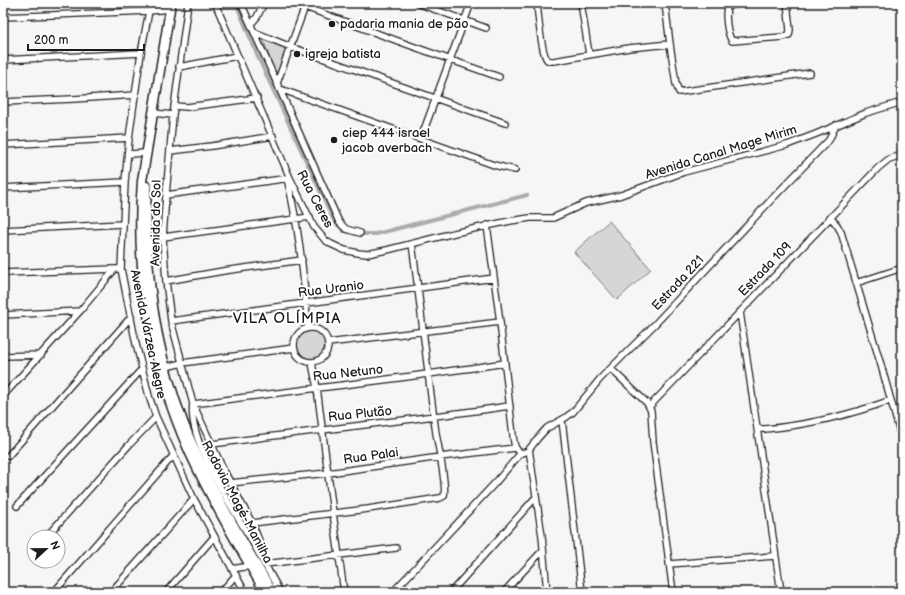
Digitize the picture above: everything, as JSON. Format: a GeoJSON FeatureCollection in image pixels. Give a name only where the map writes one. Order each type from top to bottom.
{"type":"FeatureCollection","features":[{"type":"Feature","properties":{"kind":"highway","name":"Rodovia Magé-Manilha"},"geometry":{"type":"LineString","coordinates":[[171,6],[141,198],[142,260],[148,314],[160,369],[180,429],[197,469],[265,592]]}},
{"type":"Feature","properties":{"kind":"highway","name":"Rodovia Magé-Manilha"},"geometry":{"type":"LineString","coordinates":[[146,163],[147,246],[150,285],[158,336],[166,367],[185,426],[202,467],[272,592]]}},
{"type":"Feature","properties":{"kind":"street"},"geometry":{"type":"LineString","coordinates":[[157,11],[158,3]]}},
{"type":"Feature","properties":{"kind":"street","name":"Avenida do Sol"},"geometry":{"type":"LineString","coordinates":[[188,3],[172,115],[166,195],[164,237],[166,281],[171,321],[193,404],[230,483],[252,523],[260,543],[258,552]]}},
{"type":"Feature","properties":{"kind":"street","name":"Rua Ceres"},"geometry":{"type":"LineString","coordinates":[[215,3],[237,56],[257,98],[289,178],[314,227],[325,240],[331,244],[350,251],[367,254],[487,225],[530,218],[546,219]]}},
{"type":"Feature","properties":{"kind":"street"},"geometry":{"type":"LineString","coordinates":[[241,3],[339,222],[346,229],[360,233]]}},
{"type":"Feature","properties":{"kind":"street"},"geometry":{"type":"LineString","coordinates":[[251,24],[257,18],[264,3]]}},
{"type":"Feature","properties":{"kind":"street"},"geometry":{"type":"LineString","coordinates":[[294,3],[305,5],[499,77]]}},
{"type":"Feature","properties":{"kind":"street"},"geometry":{"type":"LineString","coordinates":[[417,3],[486,28]]}},
{"type":"Feature","properties":{"kind":"street"},"geometry":{"type":"LineString","coordinates":[[421,138],[471,3]]}},
{"type":"Feature","properties":{"kind":"street"},"geometry":{"type":"LineString","coordinates":[[537,3],[543,50],[548,61],[589,54],[670,44]]}},
{"type":"Feature","properties":{"kind":"street"},"geometry":{"type":"LineString","coordinates":[[581,3],[589,54]]}},
{"type":"Feature","properties":{"kind":"street"},"geometry":{"type":"LineString","coordinates":[[665,3],[676,84],[679,92],[810,73]]}},
{"type":"Feature","properties":{"kind":"street"},"geometry":{"type":"LineString","coordinates":[[748,3],[727,7],[727,23],[732,41],[783,37],[789,35],[787,3]]}},
{"type":"Feature","properties":{"kind":"street"},"geometry":{"type":"LineString","coordinates":[[277,83],[305,5]]}},
{"type":"Feature","properties":{"kind":"street"},"geometry":{"type":"LineString","coordinates":[[4,19],[157,11],[171,6]]}},
{"type":"Feature","properties":{"kind":"street","name":"Avenida Várzea Alegre"},"geometry":{"type":"LineString","coordinates":[[149,11],[141,53],[129,138],[123,224],[118,269],[131,317],[142,368],[156,417],[194,499],[246,592]]}},
{"type":"Feature","properties":{"kind":"street"},"geometry":{"type":"LineString","coordinates":[[254,32],[291,47],[505,123]]}},
{"type":"Feature","properties":{"kind":"street"},"geometry":{"type":"LineString","coordinates":[[3,60],[141,53]]}},
{"type":"Feature","properties":{"kind":"street"},"geometry":{"type":"LineString","coordinates":[[179,67],[237,56]]}},
{"type":"Feature","properties":{"kind":"street"},"geometry":{"type":"LineString","coordinates":[[280,89],[494,165],[515,170]]}},
{"type":"Feature","properties":{"kind":"street"},"geometry":{"type":"LineString","coordinates":[[3,102],[136,95]]}},
{"type":"Feature","properties":{"kind":"street"},"geometry":{"type":"LineString","coordinates":[[174,106],[208,105],[257,98]]}},
{"type":"Feature","properties":{"kind":"street","name":"Avenida Canal Mage Mirim"},"geometry":{"type":"LineString","coordinates":[[546,219],[554,218],[591,202],[621,195],[684,172],[786,145],[866,113],[902,102]]}},
{"type":"Feature","properties":{"kind":"street"},"geometry":{"type":"LineString","coordinates":[[154,113],[172,115]]}},
{"type":"Feature","properties":{"kind":"street","name":"Estrada 221"},"geometry":{"type":"LineString","coordinates":[[529,449],[545,430],[573,412],[600,379],[829,140],[836,125]]}},
{"type":"Feature","properties":{"kind":"street"},"geometry":{"type":"LineString","coordinates":[[170,151],[273,136]]}},
{"type":"Feature","properties":{"kind":"street"},"geometry":{"type":"LineString","coordinates":[[3,145],[129,138]]}},
{"type":"Feature","properties":{"kind":"street"},"geometry":{"type":"LineString","coordinates":[[128,154],[147,153]]}},
{"type":"Feature","properties":{"kind":"street","name":"Estrada 109"},"geometry":{"type":"LineString","coordinates":[[649,406],[883,162],[902,155]]}},
{"type":"Feature","properties":{"kind":"street"},"geometry":{"type":"LineString","coordinates":[[166,195],[289,178],[302,260],[308,328]]}},
{"type":"Feature","properties":{"kind":"street"},"geometry":{"type":"LineString","coordinates":[[3,188],[125,182]]}},
{"type":"Feature","properties":{"kind":"street"},"geometry":{"type":"LineString","coordinates":[[830,217],[837,224],[841,232],[902,440]]}},
{"type":"Feature","properties":{"kind":"street"},"geometry":{"type":"LineString","coordinates":[[164,237],[310,218]]}},
{"type":"Feature","properties":{"kind":"street"},"geometry":{"type":"LineString","coordinates":[[3,230],[123,224]]}},
{"type":"Feature","properties":{"kind":"street"},"geometry":{"type":"LineString","coordinates":[[487,225],[515,448],[520,454]]}},
{"type":"Feature","properties":{"kind":"street"},"geometry":{"type":"LineString","coordinates":[[252,523],[432,499],[442,497],[445,494],[412,244]]}},
{"type":"Feature","properties":{"kind":"street"},"geometry":{"type":"LineString","coordinates":[[166,281],[302,260]]}},
{"type":"Feature","properties":{"kind":"street"},"geometry":{"type":"LineString","coordinates":[[856,283],[902,268]]}},
{"type":"Feature","properties":{"kind":"street"},"geometry":{"type":"LineString","coordinates":[[3,273],[118,269]]}},
{"type":"Feature","properties":{"kind":"street"},"geometry":{"type":"LineString","coordinates":[[3,396],[118,269]]}},
{"type":"Feature","properties":{"kind":"street","name":"Rua Uranio"},"geometry":{"type":"LineString","coordinates":[[171,321],[494,278]]}},
{"type":"Feature","properties":{"kind":"street"},"geometry":{"type":"LineString","coordinates":[[3,315],[80,311]]}},
{"type":"Feature","properties":{"kind":"street"},"geometry":{"type":"LineString","coordinates":[[740,312],[781,592]]}},
{"type":"Feature","properties":{"kind":"street"},"geometry":{"type":"LineString","coordinates":[[8,456],[131,317]]}},
{"type":"Feature","properties":{"kind":"street"},"geometry":{"type":"LineString","coordinates":[[328,343],[500,322]]}},
{"type":"Feature","properties":{"kind":"street"},"geometry":{"type":"LineString","coordinates":[[308,328],[314,328],[320,331],[328,343],[328,348],[325,355],[319,360],[312,362],[300,359],[294,348],[294,341],[297,335],[301,331],[308,328]]}},
{"type":"Feature","properties":{"kind":"street"},"geometry":{"type":"LineString","coordinates":[[166,367],[182,363],[294,348]]}},
{"type":"Feature","properties":{"kind":"street"},"geometry":{"type":"LineString","coordinates":[[3,356],[41,355]]}},
{"type":"Feature","properties":{"kind":"street"},"geometry":{"type":"LineString","coordinates":[[312,362],[323,430],[344,592]]}},
{"type":"Feature","properties":{"kind":"street","name":"Rua Netuno"},"geometry":{"type":"LineString","coordinates":[[193,404],[429,375],[505,363]]}},
{"type":"Feature","properties":{"kind":"street"},"geometry":{"type":"LineString","coordinates":[[17,506],[142,368]]}},
{"type":"Feature","properties":{"kind":"street"},"geometry":{"type":"LineString","coordinates":[[611,369],[649,406],[651,411],[653,442],[673,592]]}},
{"type":"Feature","properties":{"kind":"street"},"geometry":{"type":"LineString","coordinates":[[757,426],[760,429],[765,429],[818,422],[891,400]]}},
{"type":"Feature","properties":{"kind":"street"},"geometry":{"type":"LineString","coordinates":[[193,404],[193,422],[204,453],[225,496],[280,592]]}},
{"type":"Feature","properties":{"kind":"street","name":"Rua Plutão"},"geometry":{"type":"LineString","coordinates":[[211,444],[434,417],[510,406]]}},
{"type":"Feature","properties":{"kind":"street"},"geometry":{"type":"LineString","coordinates":[[53,529],[156,417]]}},
{"type":"Feature","properties":{"kind":"street"},"geometry":{"type":"LineString","coordinates":[[562,420],[582,592]]}},
{"type":"Feature","properties":{"kind":"street","name":"Rua Palai"},"geometry":{"type":"LineString","coordinates":[[230,483],[328,473],[440,456],[515,448]]}},
{"type":"Feature","properties":{"kind":"street"},"geometry":{"type":"LineString","coordinates":[[393,592],[496,482],[520,454],[529,449],[543,550],[547,592]]}},
{"type":"Feature","properties":{"kind":"street"},"geometry":{"type":"LineString","coordinates":[[54,592],[173,456]]}},
{"type":"Feature","properties":{"kind":"street"},"geometry":{"type":"LineString","coordinates":[[451,592],[536,497]]}},
{"type":"Feature","properties":{"kind":"street"},"geometry":{"type":"LineString","coordinates":[[111,592],[194,499]]}},
{"type":"Feature","properties":{"kind":"street"},"geometry":{"type":"LineString","coordinates":[[166,592],[214,537]]}},
{"type":"Feature","properties":{"kind":"street"},"geometry":{"type":"LineString","coordinates":[[265,564],[396,548]]}},
{"type":"Feature","properties":{"kind":"street"},"geometry":{"type":"LineString","coordinates":[[504,592],[543,550]]}},
{"type":"Feature","properties":{"kind":"street"},"geometry":{"type":"LineString","coordinates":[[669,564],[775,556]]}},
{"type":"Feature","properties":{"kind":"street"},"geometry":{"type":"LineString","coordinates":[[232,569],[250,566]]}},
{"type":"Feature","properties":{"kind":"street"},"geometry":{"type":"LineString","coordinates":[[221,592],[236,575]]}},
{"type":"Feature","properties":{"kind":"shaded area"},"geometry":{"type":"Polygon","coordinates":[[[263,39],[287,49],[276,77],[263,39]]]}},
{"type":"Feature","properties":{"kind":"shaded area"},"geometry":{"type":"Polygon","coordinates":[[[609,221],[651,269],[617,300],[574,252],[609,221]]]}},
{"type":"Feature","properties":{"kind":"shaded area"},"geometry":{"type":"Polygon","coordinates":[[[311,330],[317,331],[325,339],[325,351],[317,359],[311,360],[305,359],[297,351],[296,345],[297,339],[305,331],[311,330]]]}},
{"type":"Feature","properties":{"kind":"waterway"},"geometry":{"type":"LineString","coordinates":[[236,3],[258,57],[334,221],[344,231]]}},
{"type":"Feature","properties":{"kind":"waterway"},"geometry":{"type":"LineString","coordinates":[[359,234],[376,234],[527,195]]}},
{"type":"Feature","properties":{"kind":"place","name":"padaria mania de pão"},"geometry":{"type":"Point","coordinates":[332,24]}},
{"type":"Feature","properties":{"kind":"place","name":"igreja batista"},"geometry":{"type":"Point","coordinates":[297,54]}},
{"type":"Feature","properties":{"kind":"place","name":"ciep 444 israel jacob averbach"},"geometry":{"type":"Point","coordinates":[334,140]}},
{"type":"Feature","properties":{"kind":"district","name":"VILA OLÍMPIA"},"geometry":{"type":"Point","coordinates":[287,318]}}]}
